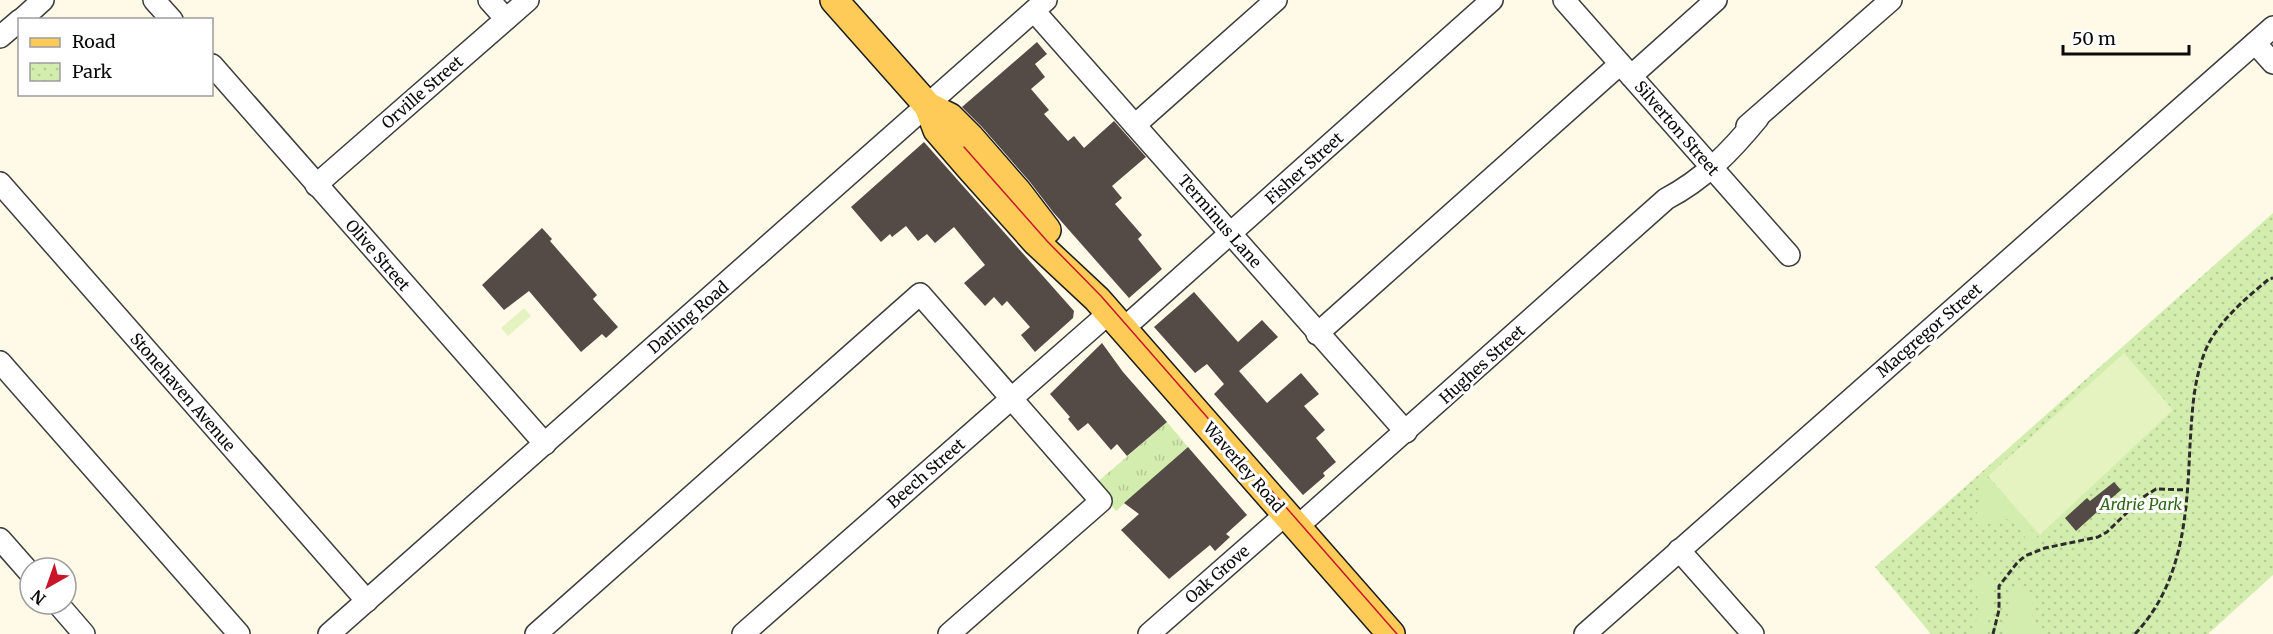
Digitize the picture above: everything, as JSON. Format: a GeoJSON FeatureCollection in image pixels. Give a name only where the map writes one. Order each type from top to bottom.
{"type":"FeatureCollection","features":[{"type":"Feature","properties":{"kind":"main road","name":"Waverley Road"},"geometry":{"type":"LineString","coordinates":[[834,0],[928,106],[937,130],[969,167],[1036,242],[1109,314],[1391,634]]}},
{"type":"Feature","properties":{"kind":"street"},"geometry":{"type":"LineString","coordinates":[[22,18],[43,0]]}},
{"type":"Feature","properties":{"kind":"street"},"geometry":{"type":"LineString","coordinates":[[154,0],[169,18]]}},
{"type":"Feature","properties":{"kind":"street"},"geometry":{"type":"LineString","coordinates":[[489,0],[506,19]]}},
{"type":"Feature","properties":{"kind":"street","name":"Orville Street"},"geometry":{"type":"LineString","coordinates":[[316,185],[528,0]]}},
{"type":"Feature","properties":{"kind":"street"},"geometry":{"type":"LineString","coordinates":[[1135,125],[1276,0]]}},
{"type":"Feature","properties":{"kind":"street","name":"Silverton Street"},"geometry":{"type":"LineString","coordinates":[[1564,0],[1789,255]]}},
{"type":"Feature","properties":{"kind":"street"},"geometry":{"type":"LineString","coordinates":[[1317,333],[1625,70],[1716,0]]}},
{"type":"Feature","properties":{"kind":"street","name":"Hughes Street"},"geometry":{"type":"LineString","coordinates":[[1291,521],[1406,432],[1666,200],[1676,185],[1708,163],[1891,0]]}},
{"type":"Feature","properties":{"kind":"street","name":"Fisher Street"},"geometry":{"type":"LineString","coordinates":[[1109,314],[1231,233],[1492,2]]}},
{"type":"Feature","properties":{"kind":"street","name":"Darling Road"},"geometry":{"type":"LineString","coordinates":[[329,634],[1040,6]]}},
{"type":"Feature","properties":{"kind":"street","name":"Terminus Lane"},"geometry":{"type":"LineString","coordinates":[[1040,6],[1135,125],[1406,432]]}},
{"type":"Feature","properties":{"kind":"street"},"geometry":{"type":"LineString","coordinates":[[0,37],[18,22]]}},
{"type":"Feature","properties":{"kind":"street","name":"Macgregor Street"},"geometry":{"type":"LineString","coordinates":[[1586,634],[2273,27]]}},
{"type":"Feature","properties":{"kind":"street"},"geometry":{"type":"LineString","coordinates":[[2255,43],[2273,63]]}},
{"type":"Feature","properties":{"kind":"street","name":"Olive Street"},"geometry":{"type":"LineString","coordinates":[[213,66],[545,444]]}},
{"type":"Feature","properties":{"kind":"street","name":"Stonehaven Avenue"},"geometry":{"type":"LineString","coordinates":[[0,183],[367,601]]}},
{"type":"Feature","properties":{"kind":"street"},"geometry":{"type":"LineString","coordinates":[[536,634],[920,294],[1101,501],[949,634]]}},
{"type":"Feature","properties":{"kind":"street","name":"Beech Street"},"geometry":{"type":"LineString","coordinates":[[743,634],[1109,314]]}},
{"type":"Feature","properties":{"kind":"street"},"geometry":{"type":"LineString","coordinates":[[0,362],[239,634]]}},
{"type":"Feature","properties":{"kind":"street","name":"Oak Grove"},"geometry":{"type":"LineString","coordinates":[[1149,634],[1291,521]]}},
{"type":"Feature","properties":{"kind":"street"},"geometry":{"type":"LineString","coordinates":[[0,538],[18,559]]}},
{"type":"Feature","properties":{"kind":"street"},"geometry":{"type":"LineString","coordinates":[[1679,550],[1753,634]]}},
{"type":"Feature","properties":{"kind":"street"},"geometry":{"type":"LineString","coordinates":[[68,616],[84,634]]}},
{"type":"Feature","properties":{"kind":"path"},"geometry":{"type":"LineString","coordinates":[[2135,634],[2158,604],[2175,568],[2185,521],[2195,384],[2204,352],[2236,308],[2261,285],[2273,278]]}},
{"type":"Feature","properties":{"kind":"path"},"geometry":{"type":"LineString","coordinates":[[1993,634],[1999,610],[1999,586],[2025,556],[2098,537],[2142,498],[2156,489],[2188,490]]}},
{"type":"Feature","properties":{"kind":"green space","name":"Ardrie Park"},"geometry":{"type":"Polygon","coordinates":[[[2273,213],[2273,575],[2208,634],[1931,634],[1875,567],[2273,213]]]}},
{"type":"Feature","properties":{"kind":"green space"},"geometry":{"type":"Polygon","coordinates":[[[524,308],[531,316],[508,336],[501,328],[524,308]]]}},
{"type":"Feature","properties":{"kind":"green space"},"geometry":{"type":"Polygon","coordinates":[[[2124,353],[2173,410],[2040,535],[1988,476],[2124,353]]]}},
{"type":"Feature","properties":{"kind":"green space"},"geometry":{"type":"Polygon","coordinates":[[[1167,422],[1188,447],[1116,511],[1094,485],[1167,422]]]}},
{"type":"Feature","properties":{"kind":"green space"},"geometry":{"type":"Polygon","coordinates":[[[1981,475],[1985,476],[2038,538],[2039,543],[2028,547],[2015,520],[2002,519],[1980,527],[1974,522],[1983,490],[1978,478],[1981,475]]]}},
{"type":"Feature","properties":{"kind":"green space"},"geometry":{"type":"Polygon","coordinates":[[[1977,576],[1986,576],[1992,580],[1991,610],[1985,634],[1974,634],[1979,604],[1975,587],[1977,576]]]}},
{"type":"Feature","properties":{"kind":"green space"},"geometry":{"type":"Polygon","coordinates":[[[2021,586],[2033,594],[2032,615],[2040,634],[2004,634],[2012,593],[2021,586]]]}},
{"type":"Feature","properties":{"kind":"building"},"geometry":{"type":"Polygon","coordinates":[[[1037,42],[1047,54],[1035,64],[1045,77],[1031,89],[1049,110],[1044,114],[1068,141],[1074,136],[1084,148],[1114,121],[1146,157],[1112,186],[1122,198],[1115,204],[1142,235],[1138,239],[1162,269],[1129,298],[982,127],[962,107],[1037,42]]]}},
{"type":"Feature","properties":{"kind":"building"},"geometry":{"type":"Polygon","coordinates":[[[924,142],[1074,311],[1073,318],[1035,352],[1021,335],[1030,327],[1007,301],[1002,306],[994,297],[985,306],[964,283],[985,265],[954,227],[935,243],[927,234],[918,241],[906,226],[892,237],[890,234],[881,242],[851,207],[924,142]]]}},
{"type":"Feature","properties":{"kind":"building"},"geometry":{"type":"Polygon","coordinates":[[[542,228],[552,239],[550,241],[597,295],[593,299],[618,327],[606,338],[602,334],[581,352],[529,291],[504,310],[482,285],[542,228]]]}},
{"type":"Feature","properties":{"kind":"building"},"geometry":{"type":"Polygon","coordinates":[[[1194,292],[1238,342],[1262,320],[1278,337],[1239,371],[1267,403],[1301,373],[1319,394],[1304,406],[1325,430],[1316,438],[1336,462],[1323,473],[1325,476],[1303,495],[1214,394],[1224,384],[1207,364],[1195,373],[1154,327],[1194,292]]]}},
{"type":"Feature","properties":{"kind":"building"},"geometry":{"type":"Polygon","coordinates":[[[1102,343],[1123,372],[1167,422],[1127,456],[1117,444],[1111,450],[1088,423],[1078,431],[1068,419],[1070,417],[1050,394],[1102,343]]]}},
{"type":"Feature","properties":{"kind":"building"},"geometry":{"type":"Polygon","coordinates":[[[1188,447],[1247,515],[1226,534],[1230,537],[1215,551],[1210,545],[1169,579],[1121,530],[1139,514],[1124,503],[1188,447]]]}},
{"type":"Feature","properties":{"kind":"building"},"geometry":{"type":"Polygon","coordinates":[[[2114,482],[2121,490],[2106,503],[2109,506],[2099,514],[2097,512],[2076,531],[2065,518],[2087,498],[2090,501],[2114,482]]]}},
{"type":"Feature","properties":{"kind":"tram line"},"geometry":{"type":"LineString","coordinates":[[964,147],[1047,241],[1101,296],[1397,634]]}}]}
